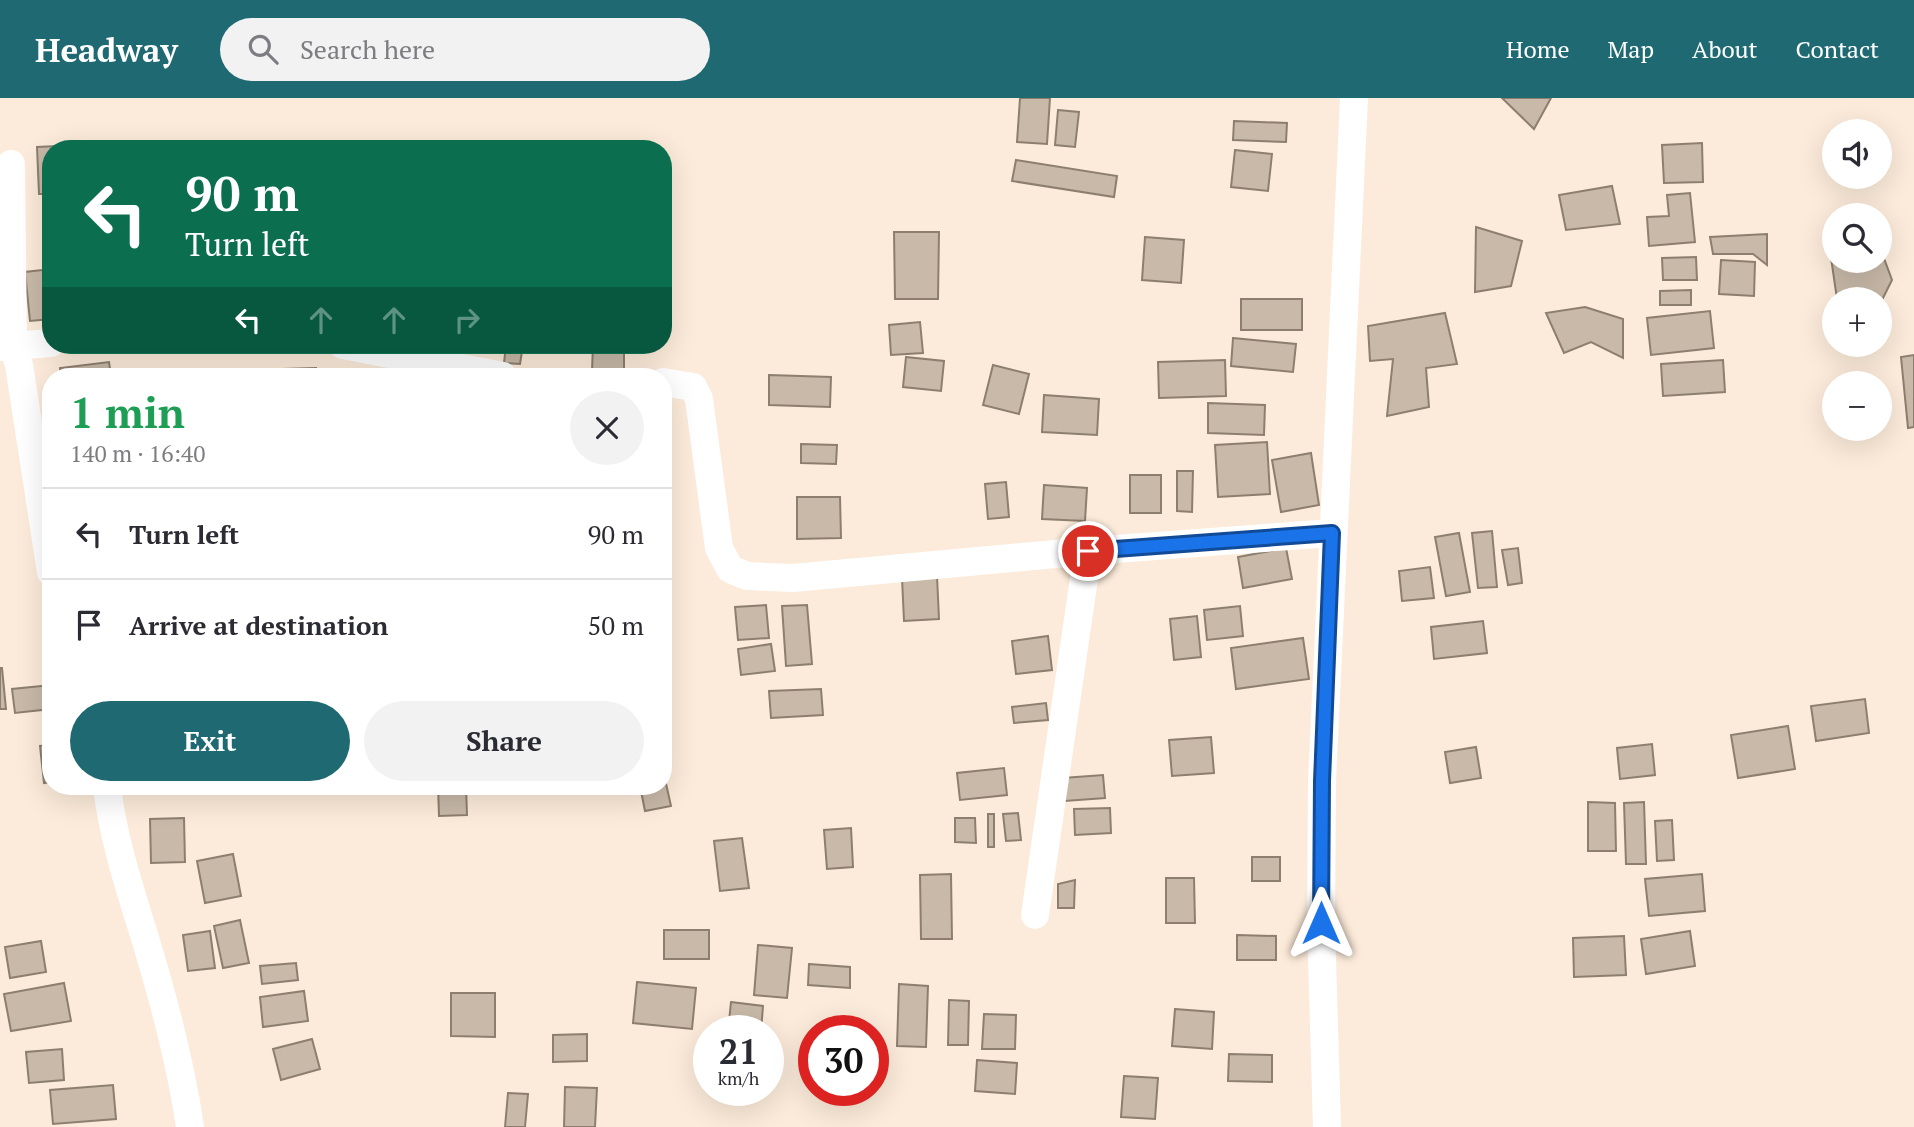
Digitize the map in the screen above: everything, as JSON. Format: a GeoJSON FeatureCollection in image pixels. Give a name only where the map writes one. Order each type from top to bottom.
{"type":"FeatureCollection","features":[{"type":"Feature","properties":{"kind":"street"},"geometry":{"type":"LineString","coordinates":[[1327,1127],[1321,923],[1322,794],[1354,98]]}},
{"type":"Feature","properties":{"kind":"street"},"geometry":{"type":"LineString","coordinates":[[11,164],[6,346],[26,398],[42,509]]}},
{"type":"Feature","properties":{"kind":"street"},"geometry":{"type":"LineString","coordinates":[[6,346],[42,344]]}},
{"type":"Feature","properties":{"kind":"street"},"geometry":{"type":"LineString","coordinates":[[389,354],[462,368]]}},
{"type":"Feature","properties":{"kind":"street"},"geometry":{"type":"LineString","coordinates":[[672,384],[693,387],[699,400],[719,548],[730,569],[747,576],[793,578],[1088,551],[1332,533]]}},
{"type":"Feature","properties":{"kind":"street"},"geometry":{"type":"LineString","coordinates":[[1035,915],[1088,551]]}},
{"type":"Feature","properties":{"kind":"street"},"geometry":{"type":"LineString","coordinates":[[108,795],[132,896],[177,1048],[190,1127]]}},
{"type":"Feature","properties":{"kind":"building"},"geometry":{"type":"Polygon","coordinates":[[[1020,98],[1050,98],[1047,144],[1017,142],[1020,98]]]}},
{"type":"Feature","properties":{"kind":"building"},"geometry":{"type":"Polygon","coordinates":[[[1502,98],[1551,98],[1534,129],[1502,98]]]}},
{"type":"Feature","properties":{"kind":"building"},"geometry":{"type":"Polygon","coordinates":[[[1058,110],[1079,112],[1075,147],[1055,145],[1058,110]]]}},
{"type":"Feature","properties":{"kind":"building"},"geometry":{"type":"Polygon","coordinates":[[[1234,121],[1287,123],[1286,142],[1233,140],[1234,121]]]}},
{"type":"Feature","properties":{"kind":"building"},"geometry":{"type":"Polygon","coordinates":[[[1702,143],[1703,182],[1664,183],[1662,145],[1702,143]]]}},
{"type":"Feature","properties":{"kind":"building"},"geometry":{"type":"Polygon","coordinates":[[[37,147],[42,147],[42,194],[39,194],[37,147]]]}},
{"type":"Feature","properties":{"kind":"building"},"geometry":{"type":"Polygon","coordinates":[[[1235,150],[1272,154],[1268,191],[1231,187],[1235,150]]]}},
{"type":"Feature","properties":{"kind":"building"},"geometry":{"type":"Polygon","coordinates":[[[1016,160],[1117,176],[1114,197],[1012,181],[1016,160]]]}},
{"type":"Feature","properties":{"kind":"building"},"geometry":{"type":"Polygon","coordinates":[[[1612,186],[1620,224],[1566,230],[1559,195],[1612,186]]]}},
{"type":"Feature","properties":{"kind":"building"},"geometry":{"type":"Polygon","coordinates":[[[1690,193],[1695,242],[1649,246],[1647,217],[1669,216],[1667,195],[1690,193]]]}},
{"type":"Feature","properties":{"kind":"building"},"geometry":{"type":"Polygon","coordinates":[[[1476,227],[1522,241],[1511,286],[1475,292],[1476,227]]]}},
{"type":"Feature","properties":{"kind":"building"},"geometry":{"type":"Polygon","coordinates":[[[894,232],[939,232],[938,299],[895,299],[894,232]]]}},
{"type":"Feature","properties":{"kind":"building"},"geometry":{"type":"Polygon","coordinates":[[[1767,234],[1767,265],[1753,254],[1713,254],[1710,237],[1767,234]]]}},
{"type":"Feature","properties":{"kind":"building"},"geometry":{"type":"Polygon","coordinates":[[[1145,237],[1184,240],[1181,283],[1142,280],[1145,237]]]}},
{"type":"Feature","properties":{"kind":"building"},"geometry":{"type":"Polygon","coordinates":[[[1696,257],[1697,280],[1663,280],[1662,258],[1696,257]]]}},
{"type":"Feature","properties":{"kind":"building"},"geometry":{"type":"Polygon","coordinates":[[[1721,260],[1755,262],[1754,296],[1719,294],[1721,260]]]}},
{"type":"Feature","properties":{"kind":"building"},"geometry":{"type":"Polygon","coordinates":[[[42,270],[42,320],[30,321],[25,272],[42,270]]]}},
{"type":"Feature","properties":{"kind":"building"},"geometry":{"type":"Polygon","coordinates":[[[1833,273],[1889,273],[1892,280],[1888,287],[1835,287],[1833,273]]]}},
{"type":"Feature","properties":{"kind":"building"},"geometry":{"type":"Polygon","coordinates":[[[1691,290],[1691,305],[1660,305],[1660,291],[1691,290]]]}},
{"type":"Feature","properties":{"kind":"building"},"geometry":{"type":"Polygon","coordinates":[[[1241,299],[1302,299],[1302,330],[1241,330],[1241,299]]]}},
{"type":"Feature","properties":{"kind":"building"},"geometry":{"type":"Polygon","coordinates":[[[1585,307],[1623,319],[1623,358],[1591,342],[1564,353],[1546,313],[1585,307]]]}},
{"type":"Feature","properties":{"kind":"building"},"geometry":{"type":"Polygon","coordinates":[[[1710,311],[1714,348],[1651,355],[1647,318],[1710,311]]]}},
{"type":"Feature","properties":{"kind":"building"},"geometry":{"type":"Polygon","coordinates":[[[1445,313],[1457,364],[1426,368],[1429,407],[1387,416],[1393,359],[1370,361],[1368,326],[1445,313]]]}},
{"type":"Feature","properties":{"kind":"building"},"geometry":{"type":"Polygon","coordinates":[[[920,322],[923,353],[891,355],[889,325],[920,322]]]}},
{"type":"Feature","properties":{"kind":"building"},"geometry":{"type":"Polygon","coordinates":[[[1233,338],[1296,344],[1293,372],[1231,366],[1233,338]]]}},
{"type":"Feature","properties":{"kind":"building"},"geometry":{"type":"Polygon","coordinates":[[[505,354],[522,354],[520,364],[504,363],[505,354]]]}},
{"type":"Feature","properties":{"kind":"building"},"geometry":{"type":"Polygon","coordinates":[[[593,354],[624,354],[624,368],[592,368],[593,354]]]}},
{"type":"Feature","properties":{"kind":"building"},"geometry":{"type":"Polygon","coordinates":[[[1914,355],[1914,427],[1908,428],[1901,357],[1914,355]]]}},
{"type":"Feature","properties":{"kind":"building"},"geometry":{"type":"Polygon","coordinates":[[[906,357],[944,361],[941,391],[903,387],[906,357]]]}},
{"type":"Feature","properties":{"kind":"building"},"geometry":{"type":"Polygon","coordinates":[[[1225,360],[1226,396],[1159,398],[1158,362],[1225,360]]]}},
{"type":"Feature","properties":{"kind":"building"},"geometry":{"type":"Polygon","coordinates":[[[1723,360],[1725,392],[1663,396],[1661,364],[1723,360]]]}},
{"type":"Feature","properties":{"kind":"building"},"geometry":{"type":"Polygon","coordinates":[[[109,362],[110,368],[60,368],[109,362]]]}},
{"type":"Feature","properties":{"kind":"building"},"geometry":{"type":"Polygon","coordinates":[[[993,365],[1029,374],[1019,414],[983,405],[993,365]]]}},
{"type":"Feature","properties":{"kind":"building"},"geometry":{"type":"Polygon","coordinates":[[[769,375],[831,377],[830,407],[769,405],[769,375]]]}},
{"type":"Feature","properties":{"kind":"building"},"geometry":{"type":"Polygon","coordinates":[[[1044,395],[1099,399],[1097,435],[1042,432],[1044,395]]]}},
{"type":"Feature","properties":{"kind":"building"},"geometry":{"type":"Polygon","coordinates":[[[1208,403],[1265,405],[1264,435],[1208,433],[1208,403]]]}},
{"type":"Feature","properties":{"kind":"building"},"geometry":{"type":"Polygon","coordinates":[[[1267,442],[1270,494],[1218,497],[1215,445],[1267,442]]]}},
{"type":"Feature","properties":{"kind":"building"},"geometry":{"type":"Polygon","coordinates":[[[801,444],[837,445],[836,464],[801,463],[801,444]]]}},
{"type":"Feature","properties":{"kind":"building"},"geometry":{"type":"Polygon","coordinates":[[[1311,453],[1319,505],[1281,512],[1272,460],[1311,453]]]}},
{"type":"Feature","properties":{"kind":"building"},"geometry":{"type":"Polygon","coordinates":[[[1177,471],[1193,471],[1192,512],[1177,511],[1177,471]]]}},
{"type":"Feature","properties":{"kind":"building"},"geometry":{"type":"Polygon","coordinates":[[[1130,475],[1161,475],[1161,513],[1130,513],[1130,475]]]}},
{"type":"Feature","properties":{"kind":"building"},"geometry":{"type":"Polygon","coordinates":[[[1006,482],[1009,517],[988,519],[985,484],[1006,482]]]}},
{"type":"Feature","properties":{"kind":"building"},"geometry":{"type":"Polygon","coordinates":[[[1044,485],[1087,488],[1085,521],[1042,519],[1044,485]]]}},
{"type":"Feature","properties":{"kind":"building"},"geometry":{"type":"Polygon","coordinates":[[[797,497],[840,497],[841,538],[797,539],[797,497]]]}},
{"type":"Feature","properties":{"kind":"building"},"geometry":{"type":"Polygon","coordinates":[[[1492,531],[1497,587],[1478,588],[1472,533],[1492,531]]]}},
{"type":"Feature","properties":{"kind":"building"},"geometry":{"type":"Polygon","coordinates":[[[1459,533],[1470,592],[1446,596],[1435,537],[1459,533]]]}},
{"type":"Feature","properties":{"kind":"building"},"geometry":{"type":"Polygon","coordinates":[[[1286,548],[1292,579],[1243,588],[1238,557],[1286,548]]]}},
{"type":"Feature","properties":{"kind":"building"},"geometry":{"type":"Polygon","coordinates":[[[1518,548],[1522,583],[1508,585],[1502,550],[1518,548]]]}},
{"type":"Feature","properties":{"kind":"building"},"geometry":{"type":"Polygon","coordinates":[[[1430,567],[1434,598],[1402,601],[1399,571],[1430,567]]]}},
{"type":"Feature","properties":{"kind":"building"},"geometry":{"type":"Polygon","coordinates":[[[937,576],[939,619],[904,621],[902,578],[937,576]]]}},
{"type":"Feature","properties":{"kind":"building"},"geometry":{"type":"Polygon","coordinates":[[[766,605],[769,638],[738,640],[735,607],[766,605]]]}},
{"type":"Feature","properties":{"kind":"building"},"geometry":{"type":"Polygon","coordinates":[[[807,605],[812,664],[786,666],[782,606],[807,605]]]}},
{"type":"Feature","properties":{"kind":"building"},"geometry":{"type":"Polygon","coordinates":[[[1240,606],[1243,636],[1207,640],[1204,610],[1240,606]]]}},
{"type":"Feature","properties":{"kind":"building"},"geometry":{"type":"Polygon","coordinates":[[[1197,616],[1201,657],[1174,660],[1170,619],[1197,616]]]}},
{"type":"Feature","properties":{"kind":"building"},"geometry":{"type":"Polygon","coordinates":[[[1483,621],[1487,653],[1434,659],[1431,627],[1483,621]]]}},
{"type":"Feature","properties":{"kind":"building"},"geometry":{"type":"Polygon","coordinates":[[[1048,636],[1052,670],[1016,674],[1012,641],[1048,636]]]}},
{"type":"Feature","properties":{"kind":"building"},"geometry":{"type":"Polygon","coordinates":[[[1303,638],[1309,679],[1236,689],[1231,648],[1303,638]]]}},
{"type":"Feature","properties":{"kind":"building"},"geometry":{"type":"Polygon","coordinates":[[[771,644],[775,671],[741,675],[738,649],[771,644]]]}},
{"type":"Feature","properties":{"kind":"building"},"geometry":{"type":"Polygon","coordinates":[[[2,668],[6,709],[0,709],[2,668]]]}},
{"type":"Feature","properties":{"kind":"building"},"geometry":{"type":"Polygon","coordinates":[[[42,686],[42,710],[15,713],[12,689],[42,686]]]}},
{"type":"Feature","properties":{"kind":"building"},"geometry":{"type":"Polygon","coordinates":[[[821,689],[823,715],[771,718],[769,691],[821,689]]]}},
{"type":"Feature","properties":{"kind":"building"},"geometry":{"type":"Polygon","coordinates":[[[1865,699],[1869,733],[1816,741],[1811,706],[1865,699]]]}},
{"type":"Feature","properties":{"kind":"building"},"geometry":{"type":"Polygon","coordinates":[[[1046,703],[1048,720],[1014,723],[1012,707],[1046,703]]]}},
{"type":"Feature","properties":{"kind":"building"},"geometry":{"type":"Polygon","coordinates":[[[1788,726],[1795,769],[1738,778],[1731,735],[1788,726]]]}},
{"type":"Feature","properties":{"kind":"building"},"geometry":{"type":"Polygon","coordinates":[[[1211,737],[1214,773],[1172,776],[1169,740],[1211,737]]]}},
{"type":"Feature","properties":{"kind":"building"},"geometry":{"type":"Polygon","coordinates":[[[1652,744],[1655,775],[1620,779],[1617,748],[1652,744]]]}},
{"type":"Feature","properties":{"kind":"building"},"geometry":{"type":"Polygon","coordinates":[[[1476,747],[1481,778],[1450,783],[1445,752],[1476,747]]]}},
{"type":"Feature","properties":{"kind":"building"},"geometry":{"type":"Polygon","coordinates":[[[1004,768],[1007,795],[960,800],[957,773],[1004,768]]]}},
{"type":"Feature","properties":{"kind":"building"},"geometry":{"type":"Polygon","coordinates":[[[1103,775],[1105,798],[1065,801],[1063,778],[1103,775]]]}},
{"type":"Feature","properties":{"kind":"building"},"geometry":{"type":"Polygon","coordinates":[[[438,795],[466,795],[467,815],[439,816],[438,795]]]}},
{"type":"Feature","properties":{"kind":"building"},"geometry":{"type":"Polygon","coordinates":[[[642,795],[669,795],[671,806],[645,811],[642,795]]]}},
{"type":"Feature","properties":{"kind":"building"},"geometry":{"type":"Polygon","coordinates":[[[1588,802],[1615,803],[1616,851],[1588,851],[1588,802]]]}},
{"type":"Feature","properties":{"kind":"building"},"geometry":{"type":"Polygon","coordinates":[[[1644,802],[1646,864],[1626,864],[1624,803],[1644,802]]]}},
{"type":"Feature","properties":{"kind":"building"},"geometry":{"type":"Polygon","coordinates":[[[1110,808],[1111,833],[1075,835],[1074,809],[1110,808]]]}},
{"type":"Feature","properties":{"kind":"building"},"geometry":{"type":"Polygon","coordinates":[[[1018,813],[1021,840],[1006,841],[1003,814],[1018,813]]]}},
{"type":"Feature","properties":{"kind":"building"},"geometry":{"type":"Polygon","coordinates":[[[988,814],[994,814],[994,847],[988,847],[988,814]]]}},
{"type":"Feature","properties":{"kind":"building"},"geometry":{"type":"Polygon","coordinates":[[[184,818],[185,862],[151,863],[150,819],[184,818]]]}},
{"type":"Feature","properties":{"kind":"building"},"geometry":{"type":"Polygon","coordinates":[[[955,818],[975,818],[976,843],[955,842],[955,818]]]}},
{"type":"Feature","properties":{"kind":"building"},"geometry":{"type":"Polygon","coordinates":[[[1672,820],[1674,860],[1657,861],[1655,821],[1672,820]]]}},
{"type":"Feature","properties":{"kind":"building"},"geometry":{"type":"Polygon","coordinates":[[[851,828],[853,867],[827,869],[824,830],[851,828]]]}},
{"type":"Feature","properties":{"kind":"building"},"geometry":{"type":"Polygon","coordinates":[[[742,838],[749,888],[720,891],[714,841],[742,838]]]}},
{"type":"Feature","properties":{"kind":"building"},"geometry":{"type":"Polygon","coordinates":[[[233,854],[241,896],[205,903],[197,861],[233,854]]]}},
{"type":"Feature","properties":{"kind":"building"},"geometry":{"type":"Polygon","coordinates":[[[1252,857],[1280,857],[1280,881],[1252,881],[1252,857]]]}},
{"type":"Feature","properties":{"kind":"building"},"geometry":{"type":"Polygon","coordinates":[[[951,874],[952,939],[921,939],[920,875],[951,874]]]}},
{"type":"Feature","properties":{"kind":"building"},"geometry":{"type":"Polygon","coordinates":[[[1702,874],[1705,911],[1649,916],[1645,879],[1702,874]]]}},
{"type":"Feature","properties":{"kind":"building"},"geometry":{"type":"Polygon","coordinates":[[[1166,878],[1194,878],[1195,923],[1166,923],[1166,878]]]}},
{"type":"Feature","properties":{"kind":"building"},"geometry":{"type":"Polygon","coordinates":[[[1075,880],[1074,908],[1058,908],[1058,884],[1075,880]]]}},
{"type":"Feature","properties":{"kind":"building"},"geometry":{"type":"Polygon","coordinates":[[[240,920],[249,963],[223,968],[214,926],[240,920]]]}},
{"type":"Feature","properties":{"kind":"building"},"geometry":{"type":"Polygon","coordinates":[[[664,930],[709,930],[709,959],[664,959],[664,930]]]}},
{"type":"Feature","properties":{"kind":"building"},"geometry":{"type":"Polygon","coordinates":[[[210,931],[215,968],[188,971],[183,935],[210,931]]]}},
{"type":"Feature","properties":{"kind":"building"},"geometry":{"type":"Polygon","coordinates":[[[1690,931],[1695,966],[1646,974],[1641,939],[1690,931]]]}},
{"type":"Feature","properties":{"kind":"building"},"geometry":{"type":"Polygon","coordinates":[[[1237,935],[1276,936],[1276,960],[1237,960],[1237,935]]]}},
{"type":"Feature","properties":{"kind":"building"},"geometry":{"type":"Polygon","coordinates":[[[1624,936],[1626,975],[1574,977],[1573,938],[1624,936]]]}},
{"type":"Feature","properties":{"kind":"building"},"geometry":{"type":"Polygon","coordinates":[[[41,941],[46,972],[10,978],[5,947],[41,941]]]}},
{"type":"Feature","properties":{"kind":"building"},"geometry":{"type":"Polygon","coordinates":[[[758,945],[792,948],[787,998],[754,995],[758,945]]]}},
{"type":"Feature","properties":{"kind":"building"},"geometry":{"type":"Polygon","coordinates":[[[296,963],[298,980],[262,984],[260,966],[296,963]]]}},
{"type":"Feature","properties":{"kind":"building"},"geometry":{"type":"Polygon","coordinates":[[[809,964],[850,967],[850,988],[808,985],[809,964]]]}},
{"type":"Feature","properties":{"kind":"building"},"geometry":{"type":"Polygon","coordinates":[[[637,982],[696,988],[692,1029],[633,1023],[637,982]]]}},
{"type":"Feature","properties":{"kind":"building"},"geometry":{"type":"Polygon","coordinates":[[[64,983],[71,1021],[11,1031],[4,994],[64,983]]]}},
{"type":"Feature","properties":{"kind":"building"},"geometry":{"type":"Polygon","coordinates":[[[899,984],[928,986],[926,1047],[897,1046],[899,984]]]}},
{"type":"Feature","properties":{"kind":"building"},"geometry":{"type":"Polygon","coordinates":[[[304,991],[308,1021],[263,1027],[260,997],[304,991]]]}},
{"type":"Feature","properties":{"kind":"building"},"geometry":{"type":"Polygon","coordinates":[[[451,993],[495,993],[495,1037],[451,1036],[451,993]]]}},
{"type":"Feature","properties":{"kind":"building"},"geometry":{"type":"Polygon","coordinates":[[[949,1000],[969,1001],[968,1045],[948,1045],[949,1000]]]}},
{"type":"Feature","properties":{"kind":"building"},"geometry":{"type":"Polygon","coordinates":[[[731,1002],[763,1006],[762,1015],[730,1015],[731,1002]]]}},
{"type":"Feature","properties":{"kind":"building"},"geometry":{"type":"Polygon","coordinates":[[[1175,1009],[1214,1012],[1212,1049],[1172,1046],[1175,1009]]]}},
{"type":"Feature","properties":{"kind":"building"},"geometry":{"type":"Polygon","coordinates":[[[984,1014],[1016,1015],[1015,1049],[982,1049],[984,1014]]]}},
{"type":"Feature","properties":{"kind":"building"},"geometry":{"type":"Polygon","coordinates":[[[587,1034],[587,1061],[553,1062],[553,1035],[587,1034]]]}},
{"type":"Feature","properties":{"kind":"building"},"geometry":{"type":"Polygon","coordinates":[[[312,1039],[320,1069],[281,1080],[273,1049],[312,1039]]]}},
{"type":"Feature","properties":{"kind":"building"},"geometry":{"type":"Polygon","coordinates":[[[62,1049],[64,1080],[29,1083],[26,1052],[62,1049]]]}},
{"type":"Feature","properties":{"kind":"building"},"geometry":{"type":"Polygon","coordinates":[[[1229,1054],[1272,1055],[1272,1082],[1228,1081],[1229,1054]]]}},
{"type":"Feature","properties":{"kind":"building"},"geometry":{"type":"Polygon","coordinates":[[[977,1060],[1017,1063],[1015,1094],[975,1091],[977,1060]]]}},
{"type":"Feature","properties":{"kind":"building"},"geometry":{"type":"Polygon","coordinates":[[[1124,1076],[1158,1078],[1155,1119],[1121,1117],[1124,1076]]]}},
{"type":"Feature","properties":{"kind":"building"},"geometry":{"type":"Polygon","coordinates":[[[113,1085],[116,1119],[53,1124],[50,1090],[113,1085]]]}},
{"type":"Feature","properties":{"kind":"building"},"geometry":{"type":"Polygon","coordinates":[[[565,1087],[597,1088],[595,1127],[564,1127],[565,1087]]]}},
{"type":"Feature","properties":{"kind":"building"},"geometry":{"type":"Polygon","coordinates":[[[508,1093],[528,1094],[525,1127],[505,1127],[508,1093]]]}},
{"type":"Feature","properties":{"kind":"route"},"geometry":{"type":"LineString","coordinates":[[1088,551],[1332,533],[1322,781],[1321,923]]}}]}
